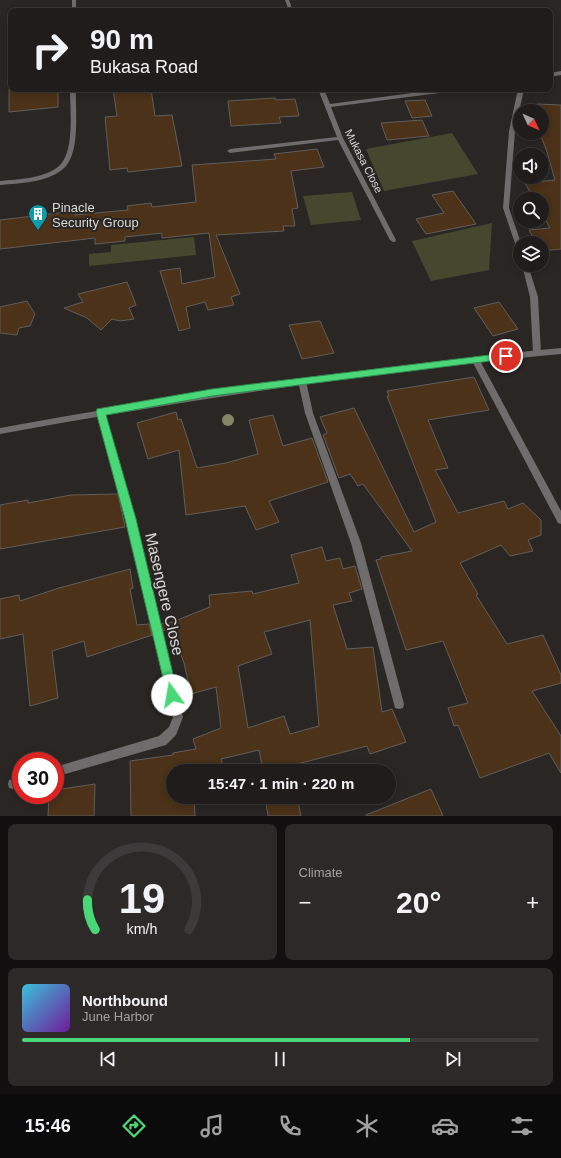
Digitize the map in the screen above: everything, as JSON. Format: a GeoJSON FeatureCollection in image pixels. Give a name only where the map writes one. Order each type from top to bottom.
{"type":"FeatureCollection","features":[{"type":"Feature","properties":{"kind":"street"},"geometry":{"type":"LineString","coordinates":[[0,183],[35,178],[61,167],[66,160],[72,141],[73,92]]}},
{"type":"Feature","properties":{"kind":"street","name":"Mukasa Close"},"geometry":{"type":"LineString","coordinates":[[322,92],[340,138],[393,240]]}},
{"type":"Feature","properties":{"kind":"street"},"geometry":{"type":"LineString","coordinates":[[327,106],[433,92]]}},
{"type":"Feature","properties":{"kind":"street"},"geometry":{"type":"LineString","coordinates":[[516,236],[506,208],[512,131],[520,92]]}},
{"type":"Feature","properties":{"kind":"street"},"geometry":{"type":"LineString","coordinates":[[230,151],[340,138]]}},
{"type":"Feature","properties":{"kind":"street"},"geometry":{"type":"LineString","coordinates":[[527,272],[534,297],[537,353]]}},
{"type":"Feature","properties":{"kind":"street"},"geometry":{"type":"LineString","coordinates":[[0,431],[212,393],[475,359],[561,351]]}},
{"type":"Feature","properties":{"kind":"street"},"geometry":{"type":"LineString","coordinates":[[475,359],[561,520]]}},
{"type":"Feature","properties":{"kind":"street"},"geometry":{"type":"LineString","coordinates":[[302,381],[309,413],[356,543],[399,704]]}},
{"type":"Feature","properties":{"kind":"street","name":"Masengere Close"},"geometry":{"type":"LineString","coordinates":[[64,769],[162,741],[176,726],[178,717],[130,519],[101,412]]}},
{"type":"Feature","properties":{"kind":"green space"},"geometry":{"type":"Polygon","coordinates":[[[452,133],[478,174],[384,191],[366,149],[452,133]]]}},
{"type":"Feature","properties":{"kind":"green space"},"geometry":{"type":"Polygon","coordinates":[[[352,192],[361,220],[311,225],[303,196],[352,192]]]}},
{"type":"Feature","properties":{"kind":"green space"},"geometry":{"type":"Polygon","coordinates":[[[492,223],[489,270],[431,281],[412,241],[492,223]]]}},
{"type":"Feature","properties":{"kind":"green space"},"geometry":{"type":"Polygon","coordinates":[[[194,237],[196,255],[89,266],[89,254],[111,252],[111,245],[194,237]]]}},
{"type":"Feature","properties":{"kind":"building"},"geometry":{"type":"Polygon","coordinates":[[[9,92],[58,92],[58,107],[9,112],[9,92]]]}},
{"type":"Feature","properties":{"kind":"building"},"geometry":{"type":"Polygon","coordinates":[[[113,92],[151,92],[155,116],[172,115],[182,166],[128,172],[127,168],[110,170],[105,117],[117,116],[113,92]]]}},
{"type":"Feature","properties":{"kind":"building"},"geometry":{"type":"Polygon","coordinates":[[[275,98],[276,100],[295,99],[299,116],[279,117],[281,123],[231,126],[228,101],[275,98]]]}},
{"type":"Feature","properties":{"kind":"building"},"geometry":{"type":"Polygon","coordinates":[[[425,100],[432,116],[412,118],[405,101],[425,100]]]}},
{"type":"Feature","properties":{"kind":"building"},"geometry":{"type":"Polygon","coordinates":[[[549,104],[561,105],[561,249],[549,250],[549,236],[532,236],[529,230],[550,228],[549,192],[530,192],[526,184],[549,184],[549,181],[555,180],[549,159],[549,148],[546,148],[543,140],[549,140],[549,104]]]}},
{"type":"Feature","properties":{"kind":"building"},"geometry":{"type":"Polygon","coordinates":[[[422,120],[429,136],[387,140],[381,123],[422,120]]]}},
{"type":"Feature","properties":{"kind":"building"},"geometry":{"type":"Polygon","coordinates":[[[317,149],[324,167],[291,171],[298,208],[292,209],[295,226],[283,226],[284,231],[216,235],[240,294],[231,297],[234,305],[208,310],[205,302],[186,307],[190,328],[179,331],[160,271],[180,268],[182,284],[215,277],[209,233],[162,238],[162,233],[125,237],[125,241],[95,244],[95,238],[0,249],[0,220],[75,211],[75,215],[128,210],[127,206],[151,203],[152,207],[196,202],[192,165],[276,159],[274,154],[317,149]]]}},
{"type":"Feature","properties":{"kind":"building"},"geometry":{"type":"Polygon","coordinates":[[[453,191],[476,224],[426,234],[416,219],[444,213],[432,195],[453,191]]]}},
{"type":"Feature","properties":{"kind":"building"},"geometry":{"type":"Polygon","coordinates":[[[127,282],[136,305],[129,308],[134,319],[120,321],[112,319],[101,330],[87,318],[64,308],[83,302],[78,294],[127,282]]]}},
{"type":"Feature","properties":{"kind":"building"},"geometry":{"type":"Polygon","coordinates":[[[27,301],[35,314],[30,326],[19,328],[17,335],[0,333],[0,307],[27,301]]]}},
{"type":"Feature","properties":{"kind":"building"},"geometry":{"type":"Polygon","coordinates":[[[499,302],[518,329],[493,336],[474,308],[499,302]]]}},
{"type":"Feature","properties":{"kind":"building"},"geometry":{"type":"Polygon","coordinates":[[[320,321],[334,353],[302,359],[289,325],[320,321]]]}},
{"type":"Feature","properties":{"kind":"building"},"geometry":{"type":"Polygon","coordinates":[[[474,377],[489,410],[428,420],[448,468],[435,470],[458,513],[504,501],[508,509],[523,503],[541,520],[541,535],[528,540],[533,551],[510,556],[501,545],[460,563],[478,594],[476,595],[507,644],[543,635],[561,675],[561,683],[532,691],[561,736],[561,773],[549,753],[480,778],[458,725],[454,726],[448,708],[468,703],[443,641],[406,650],[376,560],[381,559],[381,557],[412,551],[363,484],[358,486],[350,474],[339,478],[323,435],[327,433],[320,417],[354,408],[414,532],[436,522],[387,396],[389,396],[387,391],[474,377]]]}},
{"type":"Feature","properties":{"kind":"building"},"geometry":{"type":"Polygon","coordinates":[[[176,412],[178,420],[181,419],[197,468],[226,463],[258,454],[249,420],[273,415],[283,446],[312,438],[328,482],[269,501],[279,522],[256,530],[245,506],[186,515],[179,450],[148,459],[137,423],[176,412]]]}},
{"type":"Feature","properties":{"kind":"building"},"geometry":{"type":"Polygon","coordinates":[[[118,494],[125,527],[0,549],[0,505],[28,500],[28,503],[71,495],[118,494]]]}},
{"type":"Feature","properties":{"kind":"building"},"geometry":{"type":"Polygon","coordinates":[[[322,547],[326,561],[340,558],[343,569],[355,566],[362,589],[349,593],[352,601],[333,605],[347,649],[373,647],[382,712],[392,709],[406,742],[370,754],[367,746],[297,764],[262,764],[259,750],[221,759],[223,764],[166,764],[166,804],[194,804],[195,816],[131,816],[130,761],[173,755],[173,753],[196,749],[193,739],[221,728],[216,687],[191,694],[184,663],[171,628],[163,631],[161,624],[170,623],[210,607],[209,595],[252,591],[253,594],[299,583],[291,555],[322,547]],[[310,620],[264,632],[272,654],[238,666],[248,728],[284,716],[290,734],[319,726],[310,620]]]}},
{"type":"Feature","properties":{"kind":"building"},"geometry":{"type":"Polygon","coordinates":[[[130,569],[133,588],[130,589],[137,625],[149,624],[152,635],[87,657],[84,641],[52,651],[58,698],[30,706],[23,634],[0,639],[0,599],[19,595],[20,601],[59,588],[130,569]]]}},
{"type":"Feature","properties":{"kind":"building"},"geometry":{"type":"Polygon","coordinates":[[[95,784],[94,816],[48,816],[49,804],[64,804],[64,789],[95,784]]]}},
{"type":"Feature","properties":{"kind":"building"},"geometry":{"type":"Polygon","coordinates":[[[431,789],[443,816],[366,816],[431,789]]]}},
{"type":"Feature","properties":{"kind":"building"},"geometry":{"type":"Polygon","coordinates":[[[266,804],[298,804],[301,816],[268,816],[266,804]]]}},
{"type":"Feature","properties":{"kind":"place","name":"Pinacle Security Group"},"geometry":{"type":"Point","coordinates":[38,231]}},
{"type":"Feature","properties":{"kind":"route"},"geometry":{"type":"LineString","coordinates":[[172,695],[130,519],[101,412],[212,393],[393,369],[506,356]]}}]}
